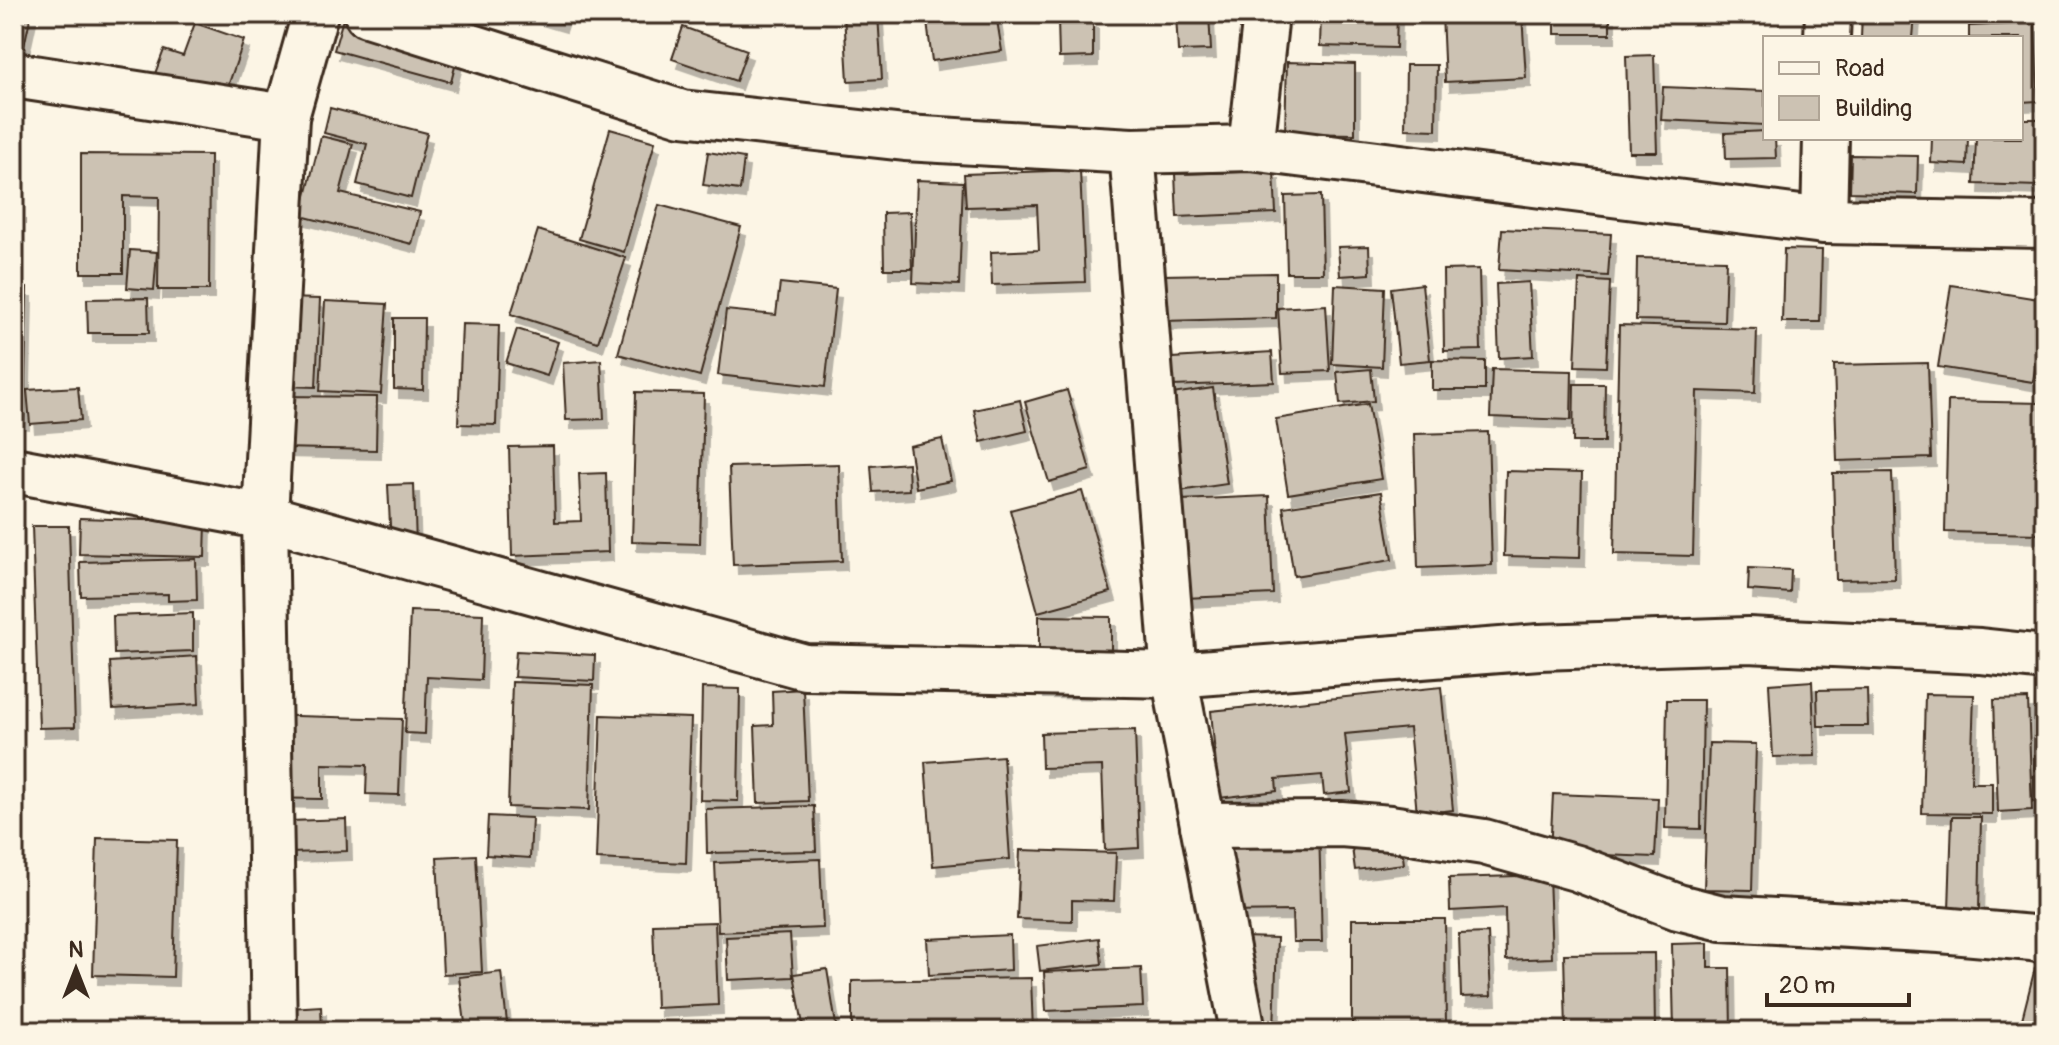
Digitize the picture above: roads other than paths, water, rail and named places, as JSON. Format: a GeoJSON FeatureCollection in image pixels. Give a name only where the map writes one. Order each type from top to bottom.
{"type":"FeatureCollection","features":[{"type":"Feature","properties":{"kind":"street"},"geometry":{"type":"LineString","coordinates":[[274,1031],[265,517],[286,117],[315,14]]}},
{"type":"Feature","properties":{"kind":"street"},"geometry":{"type":"LineString","coordinates":[[367,14],[682,113],[905,138],[1132,151],[1251,148],[1824,221],[2045,225]]}},
{"type":"Feature","properties":{"kind":"street"},"geometry":{"type":"LineString","coordinates":[[1251,148],[1266,14]]}},
{"type":"Feature","properties":{"kind":"street"},"geometry":{"type":"LineString","coordinates":[[1827,36],[1828,14]]}},
{"type":"Feature","properties":{"kind":"street"},"geometry":{"type":"LineString","coordinates":[[14,75],[286,117]]}},
{"type":"Feature","properties":{"kind":"street"},"geometry":{"type":"LineString","coordinates":[[1824,221],[1826,140]]}},
{"type":"Feature","properties":{"kind":"street"},"geometry":{"type":"LineString","coordinates":[[1132,151],[1174,675],[1243,1031]]}},
{"type":"Feature","properties":{"kind":"street"},"geometry":{"type":"LineString","coordinates":[[14,470],[265,517],[805,667],[1174,675],[1539,647],[1748,640],[1980,651],[2045,658]]}},
{"type":"Feature","properties":{"kind":"street"},"geometry":{"type":"LineString","coordinates":[[1203,825],[1341,824],[1390,828],[1484,842],[1576,868],[1678,907],[1722,918],[1940,930],[2045,941]]}}]}
